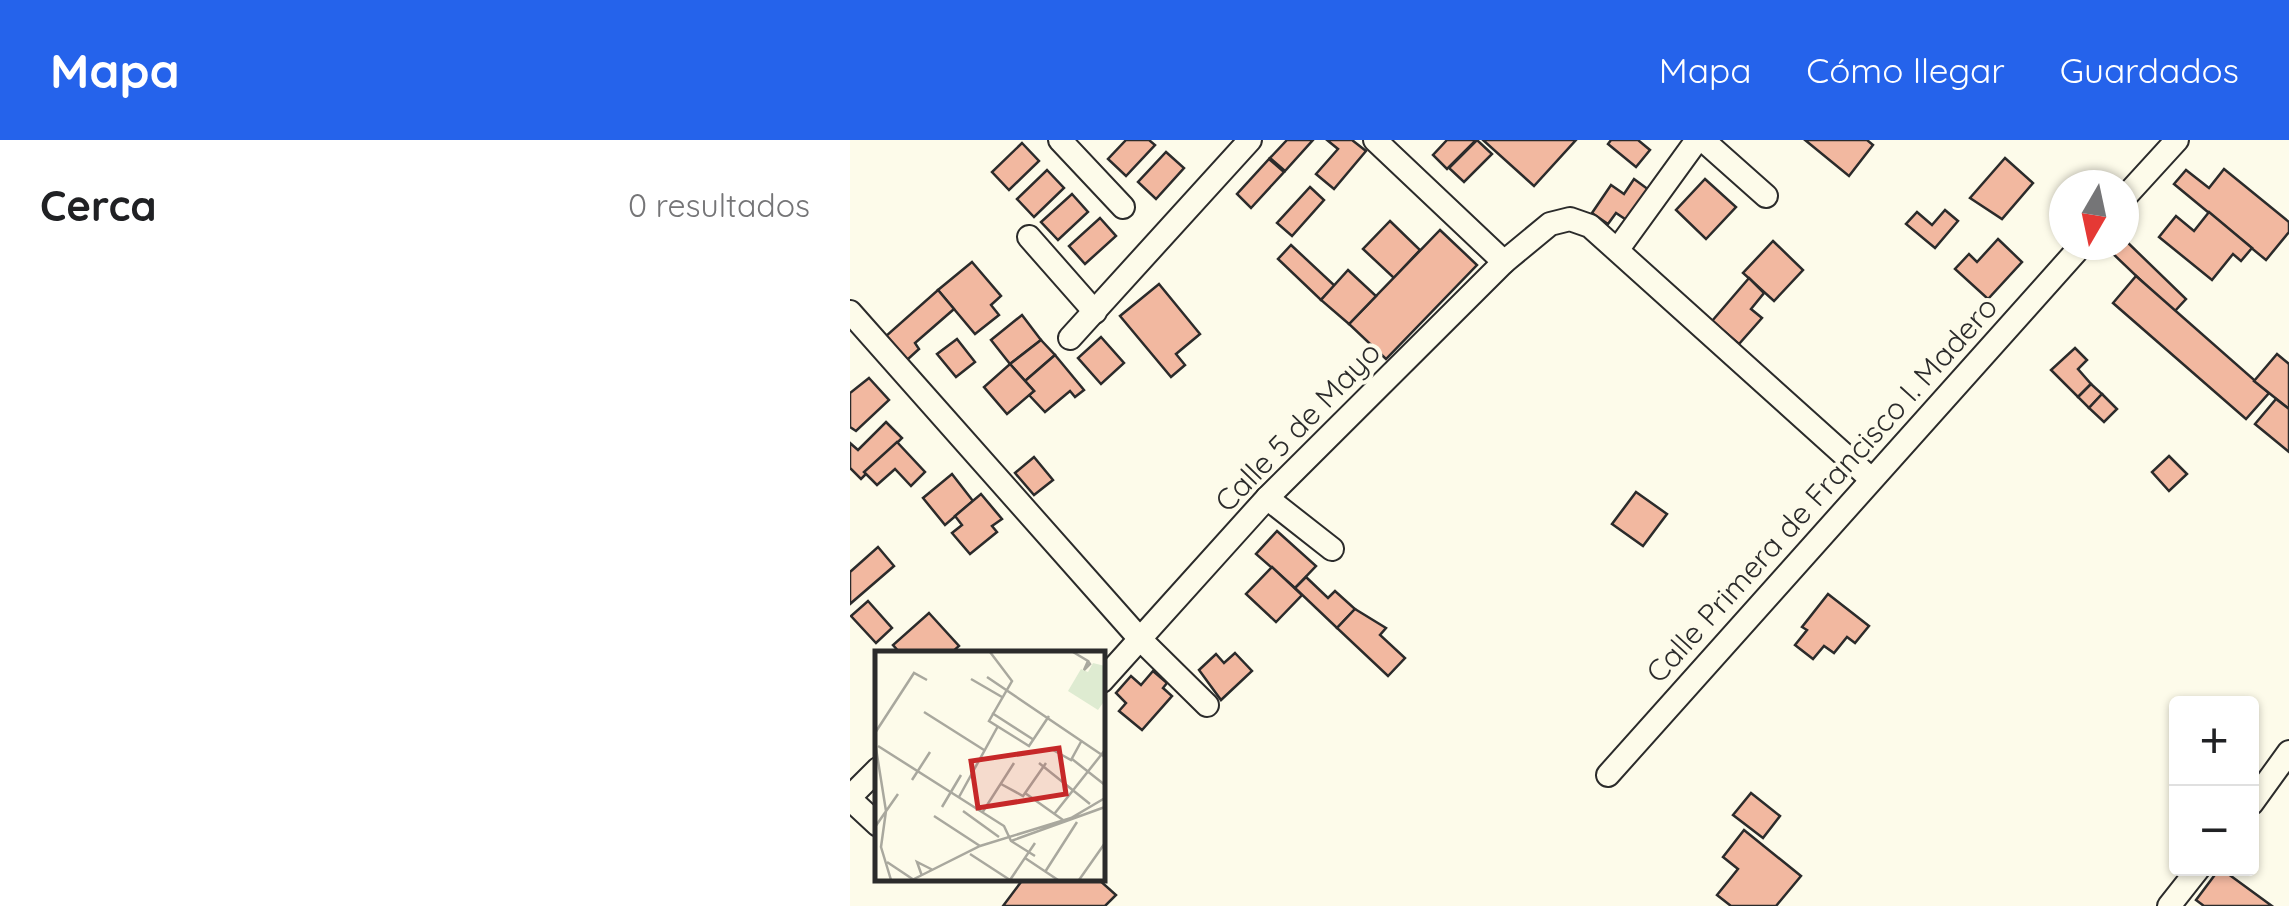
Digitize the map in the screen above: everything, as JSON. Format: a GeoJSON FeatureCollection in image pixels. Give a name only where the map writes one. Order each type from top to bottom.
{"type":"FeatureCollection","features":[{"type":"Feature","properties":{"kind":"street"},"geometry":{"type":"LineString","coordinates":[[1060,140],[1123,207]]}},
{"type":"Feature","properties":{"kind":"street"},"geometry":{"type":"LineString","coordinates":[[1070,338],[1250,140]]}},
{"type":"Feature","properties":{"kind":"street"},"geometry":{"type":"LineString","coordinates":[[1375,140],[1504,262]]}},
{"type":"Feature","properties":{"kind":"street"},"geometry":{"type":"LineString","coordinates":[[1766,196],[1700,140],[1618,249],[1870,478]]}},
{"type":"Feature","properties":{"kind":"street"},"geometry":{"type":"LineString","coordinates":[[2139,182],[2177,140]]}},
{"type":"Feature","properties":{"kind":"street","name":"Calle 5 de Mayo"},"geometry":{"type":"LineString","coordinates":[[1105,679],[1267,498],[1504,262],[1550,224],[1570,219],[1590,226],[1618,249]]}},
{"type":"Feature","properties":{"kind":"street"},"geometry":{"type":"LineString","coordinates":[[1029,238],[1095,312]]}},
{"type":"Feature","properties":{"kind":"street","name":"Calle Primera de Francisco I. Madero"},"geometry":{"type":"LineString","coordinates":[[1608,775],[2068,260]]}},
{"type":"Feature","properties":{"kind":"street"},"geometry":{"type":"LineString","coordinates":[[850,312],[1140,639],[1207,704]]}},
{"type":"Feature","properties":{"kind":"street"},"geometry":{"type":"LineString","coordinates":[[1267,498],[1332,549]]}},
{"type":"Feature","properties":{"kind":"street"},"geometry":{"type":"LineString","coordinates":[[2259,793],[2289,752]]}},
{"type":"Feature","properties":{"kind":"street"},"geometry":{"type":"LineString","coordinates":[[875,772],[850,798],[875,822]]}},
{"type":"Feature","properties":{"kind":"street"},"geometry":{"type":"LineString","coordinates":[[2169,906],[2193,876]]}},
{"type":"Feature","properties":{"kind":"building"},"geometry":{"type":"Polygon","coordinates":[[[1126,140],[1149,140],[1155,145],[1126,176],[1108,159],[1126,140]]]}},
{"type":"Feature","properties":{"kind":"building"},"geometry":{"type":"Polygon","coordinates":[[[1287,140],[1313,140],[1285,171],[1270,158],[1287,140]]]}},
{"type":"Feature","properties":{"kind":"building"},"geometry":{"type":"Polygon","coordinates":[[[1327,140],[1352,140],[1366,151],[1334,189],[1316,174],[1338,149],[1327,140]]]}},
{"type":"Feature","properties":{"kind":"building"},"geometry":{"type":"Polygon","coordinates":[[[1447,140],[1476,140],[1447,169],[1433,155],[1447,140]]]}},
{"type":"Feature","properties":{"kind":"building"},"geometry":{"type":"Polygon","coordinates":[[[1477,140],[1492,154],[1464,182],[1449,168],[1477,140]]]}},
{"type":"Feature","properties":{"kind":"building"},"geometry":{"type":"Polygon","coordinates":[[[1483,140],[1576,140],[1534,186],[1483,140]]]}},
{"type":"Feature","properties":{"kind":"building"},"geometry":{"type":"Polygon","coordinates":[[[1611,140],[1638,140],[1650,150],[1636,167],[1608,144],[1611,140]]]}},
{"type":"Feature","properties":{"kind":"building"},"geometry":{"type":"Polygon","coordinates":[[[1805,140],[1867,140],[1873,145],[1849,176],[1805,140]]]}},
{"type":"Feature","properties":{"kind":"building"},"geometry":{"type":"Polygon","coordinates":[[[1022,143],[1039,161],[1009,190],[992,172],[1022,143]]]}},
{"type":"Feature","properties":{"kind":"building"},"geometry":{"type":"Polygon","coordinates":[[[1166,152],[1184,168],[1156,199],[1138,182],[1166,152]]]}},
{"type":"Feature","properties":{"kind":"building"},"geometry":{"type":"Polygon","coordinates":[[[2005,158],[2033,183],[2002,219],[1970,198],[2005,158]]]}},
{"type":"Feature","properties":{"kind":"building"},"geometry":{"type":"Polygon","coordinates":[[[1269,159],[1284,172],[1251,208],[1237,194],[1269,159]]]}},
{"type":"Feature","properties":{"kind":"building"},"geometry":{"type":"Polygon","coordinates":[[[2224,169],[2289,222],[2289,232],[2266,260],[2174,184],[2186,170],[2209,188],[2224,169]]]}},
{"type":"Feature","properties":{"kind":"building"},"geometry":{"type":"Polygon","coordinates":[[[1047,170],[1064,188],[1034,217],[1017,199],[1047,170]]]}},
{"type":"Feature","properties":{"kind":"building"},"geometry":{"type":"Polygon","coordinates":[[[1634,179],[1649,190],[1628,221],[1616,213],[1608,224],[1592,213],[1611,185],[1624,194],[1634,179]]]}},
{"type":"Feature","properties":{"kind":"building"},"geometry":{"type":"Polygon","coordinates":[[[1705,179],[1736,207],[1706,239],[1676,210],[1705,179]]]}},
{"type":"Feature","properties":{"kind":"building"},"geometry":{"type":"Polygon","coordinates":[[[1310,187],[1324,200],[1292,236],[1277,223],[1310,187]]]}},
{"type":"Feature","properties":{"kind":"building"},"geometry":{"type":"Polygon","coordinates":[[[1072,194],[1088,212],[1058,240],[1041,222],[1072,194]]]}},
{"type":"Feature","properties":{"kind":"building"},"geometry":{"type":"Polygon","coordinates":[[[1945,210],[1958,221],[1935,248],[1906,224],[1917,212],[1932,225],[1945,210]]]}},
{"type":"Feature","properties":{"kind":"building"},"geometry":{"type":"Polygon","coordinates":[[[2209,212],[2252,248],[2241,261],[2233,254],[2212,280],[2159,237],[2176,216],[2194,231],[2209,212]]]}},
{"type":"Feature","properties":{"kind":"building"},"geometry":{"type":"Polygon","coordinates":[[[1100,218],[1116,236],[1085,264],[1069,246],[1100,218]]]}},
{"type":"Feature","properties":{"kind":"building"},"geometry":{"type":"Polygon","coordinates":[[[1390,221],[1420,250],[1394,278],[1363,249],[1390,221]]]}},
{"type":"Feature","properties":{"kind":"building"},"geometry":{"type":"Polygon","coordinates":[[[1440,230],[1477,265],[1386,359],[1349,324],[1440,230]]]}},
{"type":"Feature","properties":{"kind":"building"},"geometry":{"type":"Polygon","coordinates":[[[1998,239],[2022,262],[1988,299],[1955,269],[1969,254],[1977,262],[1998,239]]]}},
{"type":"Feature","properties":{"kind":"building"},"geometry":{"type":"Polygon","coordinates":[[[1773,241],[1803,270],[1774,301],[1743,273],[1773,241]]]}},
{"type":"Feature","properties":{"kind":"building"},"geometry":{"type":"Polygon","coordinates":[[[1291,245],[1335,286],[1321,300],[1278,259],[1291,245]]]}},
{"type":"Feature","properties":{"kind":"building"},"geometry":{"type":"Polygon","coordinates":[[[2139,254],[2186,299],[2174,312],[2120,260],[2139,260],[2139,254]]]}},
{"type":"Feature","properties":{"kind":"building"},"geometry":{"type":"Polygon","coordinates":[[[972,262],[1001,296],[991,305],[999,315],[975,334],[938,290],[972,262]]]}},
{"type":"Feature","properties":{"kind":"building"},"geometry":{"type":"Polygon","coordinates":[[[1348,270],[1376,296],[1349,324],[1321,300],[1348,270]]]}},
{"type":"Feature","properties":{"kind":"building"},"geometry":{"type":"Polygon","coordinates":[[[2136,276],[2269,393],[2246,419],[2113,303],[2136,276]]]}},
{"type":"Feature","properties":{"kind":"building"},"geometry":{"type":"Polygon","coordinates":[[[1749,278],[1764,293],[1751,309],[1762,318],[1739,344],[1712,321],[1749,278]]]}},
{"type":"Feature","properties":{"kind":"building"},"geometry":{"type":"Polygon","coordinates":[[[1159,284],[1200,334],[1176,354],[1185,365],[1171,377],[1120,316],[1159,284]]]}},
{"type":"Feature","properties":{"kind":"building"},"geometry":{"type":"Polygon","coordinates":[[[938,290],[954,309],[915,343],[919,349],[907,360],[886,336],[938,290]]]}},
{"type":"Feature","properties":{"kind":"building"},"geometry":{"type":"Polygon","coordinates":[[[1022,315],[1041,340],[1010,364],[991,340],[1022,315]]]}},
{"type":"Feature","properties":{"kind":"building"},"geometry":{"type":"Polygon","coordinates":[[[1101,337],[1124,363],[1101,384],[1078,358],[1101,337]]]}},
{"type":"Feature","properties":{"kind":"building"},"geometry":{"type":"Polygon","coordinates":[[[957,339],[975,362],[956,377],[937,354],[957,339]]]}},
{"type":"Feature","properties":{"kind":"building"},"geometry":{"type":"Polygon","coordinates":[[[1041,340],[1055,355],[1025,381],[1010,364],[1041,340]]]}},
{"type":"Feature","properties":{"kind":"building"},"geometry":{"type":"Polygon","coordinates":[[[2075,348],[2087,360],[2078,369],[2091,384],[2078,397],[2051,370],[2075,348]]]}},
{"type":"Feature","properties":{"kind":"building"},"geometry":{"type":"Polygon","coordinates":[[[2277,354],[2289,364],[2289,409],[2254,381],[2277,354]]]}},
{"type":"Feature","properties":{"kind":"building"},"geometry":{"type":"Polygon","coordinates":[[[1055,355],[1084,390],[1075,397],[1070,391],[1045,412],[1029,395],[1034,391],[1025,381],[1055,355]]]}},
{"type":"Feature","properties":{"kind":"building"},"geometry":{"type":"Polygon","coordinates":[[[1010,364],[1034,391],[1007,414],[984,387],[1010,364]]]}},
{"type":"Feature","properties":{"kind":"building"},"geometry":{"type":"Polygon","coordinates":[[[869,378],[889,400],[856,431],[850,427],[850,393],[869,378]]]}},
{"type":"Feature","properties":{"kind":"building"},"geometry":{"type":"Polygon","coordinates":[[[2091,384],[2102,394],[2089,408],[2078,397],[2091,384]]]}},
{"type":"Feature","properties":{"kind":"building"},"geometry":{"type":"Polygon","coordinates":[[[2102,394],[2117,409],[2104,422],[2089,408],[2102,394]]]}},
{"type":"Feature","properties":{"kind":"building"},"geometry":{"type":"Polygon","coordinates":[[[2276,399],[2289,409],[2289,452],[2255,424],[2276,399]]]}},
{"type":"Feature","properties":{"kind":"building"},"geometry":{"type":"Polygon","coordinates":[[[886,422],[902,438],[861,479],[850,468],[850,443],[858,450],[886,422]]]}},
{"type":"Feature","properties":{"kind":"building"},"geometry":{"type":"Polygon","coordinates":[[[897,442],[925,472],[911,486],[895,469],[877,485],[864,472],[897,442]]]}},
{"type":"Feature","properties":{"kind":"building"},"geometry":{"type":"Polygon","coordinates":[[[2169,456],[2187,474],[2169,491],[2152,472],[2169,456]]]}},
{"type":"Feature","properties":{"kind":"building"},"geometry":{"type":"Polygon","coordinates":[[[1034,457],[1053,480],[1034,495],[1015,473],[1034,457]]]}},
{"type":"Feature","properties":{"kind":"building"},"geometry":{"type":"Polygon","coordinates":[[[952,474],[973,501],[945,525],[923,498],[952,474]]]}},
{"type":"Feature","properties":{"kind":"building"},"geometry":{"type":"Polygon","coordinates":[[[1636,492],[1667,514],[1643,546],[1612,524],[1636,492]]]}},
{"type":"Feature","properties":{"kind":"building"},"geometry":{"type":"Polygon","coordinates":[[[981,494],[1002,519],[992,526],[997,532],[970,554],[952,533],[962,525],[955,516],[981,494]]]}},
{"type":"Feature","properties":{"kind":"building"},"geometry":{"type":"Polygon","coordinates":[[[1277,531],[1316,566],[1295,588],[1256,554],[1277,531]]]}},
{"type":"Feature","properties":{"kind":"building"},"geometry":{"type":"Polygon","coordinates":[[[878,547],[894,566],[850,604],[850,572],[878,547]]]}},
{"type":"Feature","properties":{"kind":"building"},"geometry":{"type":"Polygon","coordinates":[[[1272,567],[1302,595],[1276,622],[1246,594],[1272,567]]]}},
{"type":"Feature","properties":{"kind":"building"},"geometry":{"type":"Polygon","coordinates":[[[1306,577],[1328,598],[1335,591],[1355,609],[1337,628],[1295,588],[1306,577]]]}},
{"type":"Feature","properties":{"kind":"building"},"geometry":{"type":"Polygon","coordinates":[[[1828,594],[1869,626],[1855,643],[1847,637],[1834,653],[1824,646],[1813,659],[1795,645],[1807,630],[1802,627],[1828,594]]]}},
{"type":"Feature","properties":{"kind":"building"},"geometry":{"type":"Polygon","coordinates":[[[868,601],[892,628],[876,643],[851,616],[868,601]]]}},
{"type":"Feature","properties":{"kind":"building"},"geometry":{"type":"Polygon","coordinates":[[[1355,609],[1386,628],[1380,635],[1405,658],[1388,676],[1337,628],[1355,609]]]}},
{"type":"Feature","properties":{"kind":"building"},"geometry":{"type":"Polygon","coordinates":[[[929,613],[959,646],[953,651],[898,651],[893,645],[929,613]]]}},
{"type":"Feature","properties":{"kind":"building"},"geometry":{"type":"Polygon","coordinates":[[[1235,653],[1252,671],[1221,700],[1199,670],[1216,654],[1224,663],[1235,653]]]}},
{"type":"Feature","properties":{"kind":"building"},"geometry":{"type":"Polygon","coordinates":[[[1153,671],[1167,683],[1163,688],[1172,696],[1142,730],[1119,711],[1126,703],[1116,693],[1131,676],[1141,685],[1153,671]]]}},
{"type":"Feature","properties":{"kind":"building"},"geometry":{"type":"Polygon","coordinates":[[[1751,793],[1780,816],[1763,838],[1733,815],[1751,793]]]}},
{"type":"Feature","properties":{"kind":"building"},"geometry":{"type":"Polygon","coordinates":[[[1744,830],[1801,876],[1776,906],[1731,906],[1717,895],[1738,869],[1723,857],[1744,830]]]}},
{"type":"Feature","properties":{"kind":"building"},"geometry":{"type":"Polygon","coordinates":[[[2214,876],[2231,876],[2272,906],[2204,906],[2196,900],[2214,876]]]}},
{"type":"Feature","properties":{"kind":"building"},"geometry":{"type":"Polygon","coordinates":[[[1022,881],[1100,881],[1116,895],[1105,906],[1003,906],[1022,881]]]}}]}
